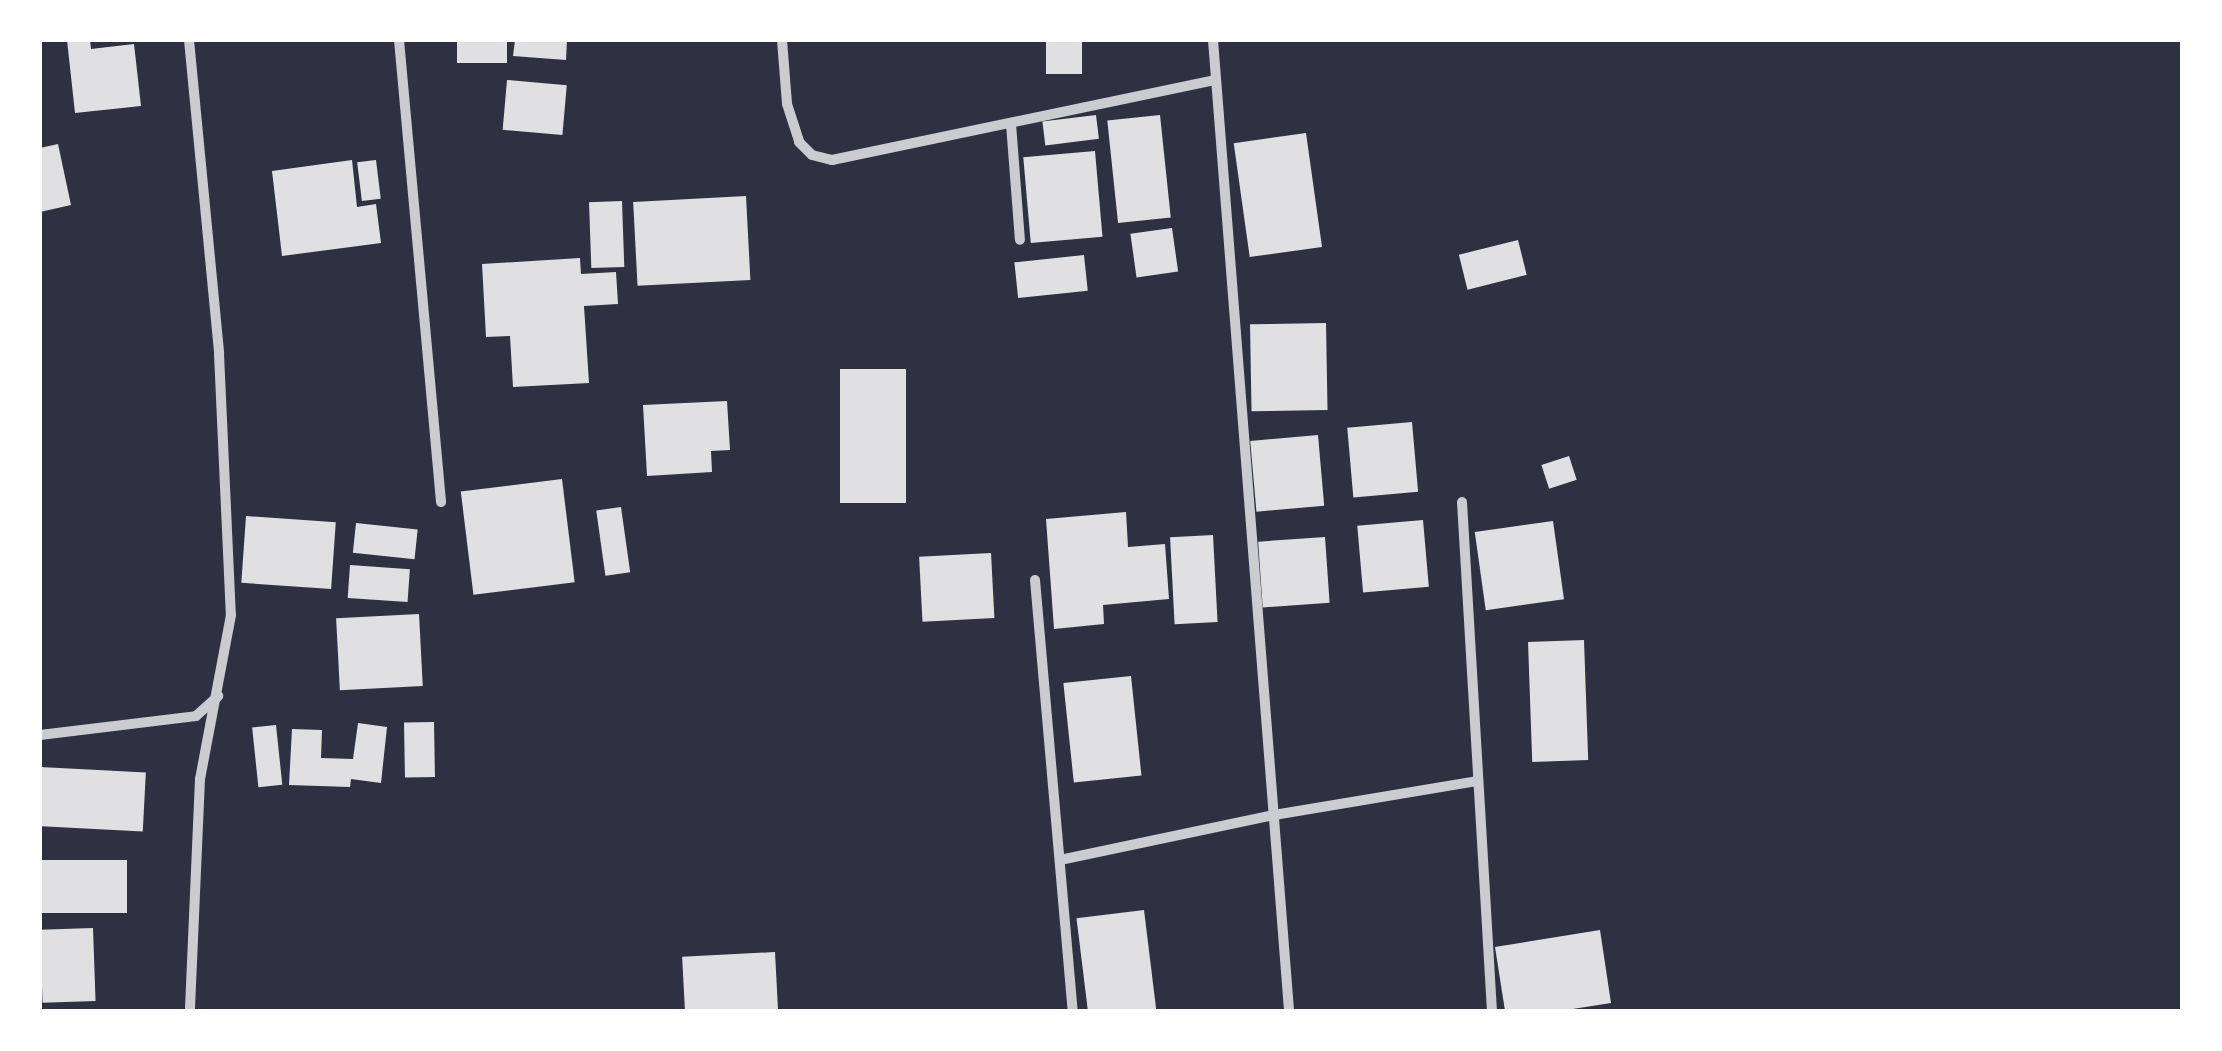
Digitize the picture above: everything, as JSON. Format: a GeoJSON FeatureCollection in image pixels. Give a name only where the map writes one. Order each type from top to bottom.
{"type":"FeatureCollection","features":[{"type":"Feature","properties":{"kind":"street"},"geometry":{"type":"LineString","coordinates":[[188,40],[219,354],[231,615],[200,779],[190,1011]]}},
{"type":"Feature","properties":{"kind":"street"},"geometry":{"type":"LineString","coordinates":[[400,40],[440,502]]}},
{"type":"Feature","properties":{"kind":"street"},"geometry":{"type":"LineString","coordinates":[[782,40],[786,104],[799,142],[812,154],[832,160],[1216,80]]}},
{"type":"Feature","properties":{"kind":"street"},"geometry":{"type":"LineString","coordinates":[[1213,40],[1289,1011]]}},
{"type":"Feature","properties":{"kind":"street"},"geometry":{"type":"LineString","coordinates":[[1011,124],[1020,240]]}},
{"type":"Feature","properties":{"kind":"street"},"geometry":{"type":"LineString","coordinates":[[1462,502],[1492,1011]]}},
{"type":"Feature","properties":{"kind":"street"},"geometry":{"type":"LineString","coordinates":[[1036,580],[1074,1011]]}},
{"type":"Feature","properties":{"kind":"street"},"geometry":{"type":"LineString","coordinates":[[40,735],[196,716],[218,695]]}},
{"type":"Feature","properties":{"kind":"street"},"geometry":{"type":"LineString","coordinates":[[1060,860],[1274,814],[1478,781]]}},
{"type":"Feature","properties":{"kind":"building"},"geometry":{"type":"Polygon","coordinates":[[[67,40],[90,40],[91,49],[134,44],[141,106],[75,113],[67,40]]]}},
{"type":"Feature","properties":{"kind":"building"},"geometry":{"type":"Polygon","coordinates":[[[457,40],[507,40],[507,63],[457,63],[457,40]]]}},
{"type":"Feature","properties":{"kind":"building"},"geometry":{"type":"Polygon","coordinates":[[[515,40],[567,40],[566,60],[513,56],[515,40]]]}},
{"type":"Feature","properties":{"kind":"building"},"geometry":{"type":"Polygon","coordinates":[[[1046,40],[1082,40],[1082,74],[1046,74],[1046,40]]]}},
{"type":"Feature","properties":{"kind":"building"},"geometry":{"type":"Polygon","coordinates":[[[507,80],[567,85],[562,135],[503,130],[507,80]]]}},
{"type":"Feature","properties":{"kind":"building"},"geometry":{"type":"Polygon","coordinates":[[[1096,115],[1099,139],[1045,145],[1042,122],[1096,115]]]}},
{"type":"Feature","properties":{"kind":"building"},"geometry":{"type":"Polygon","coordinates":[[[1160,115],[1171,217],[1118,223],[1107,121],[1160,115]]]}},
{"type":"Feature","properties":{"kind":"building"},"geometry":{"type":"Polygon","coordinates":[[[1306,133],[1322,247],[1250,257],[1234,143],[1306,133]]]}},
{"type":"Feature","properties":{"kind":"building"},"geometry":{"type":"Polygon","coordinates":[[[58,144],[71,205],[40,212],[40,148],[58,144]]]}},
{"type":"Feature","properties":{"kind":"building"},"geometry":{"type":"Polygon","coordinates":[[[1095,151],[1102,237],[1031,243],[1023,157],[1095,151]]]}},
{"type":"Feature","properties":{"kind":"building"},"geometry":{"type":"Polygon","coordinates":[[[352,160],[357,207],[376,204],[381,243],[282,256],[272,171],[352,160]]]}},
{"type":"Feature","properties":{"kind":"building"},"geometry":{"type":"Polygon","coordinates":[[[376,160],[381,199],[362,201],[357,162],[376,160]]]}},
{"type":"Feature","properties":{"kind":"building"},"geometry":{"type":"Polygon","coordinates":[[[746,196],[750,280],[638,286],[633,202],[746,196]]]}},
{"type":"Feature","properties":{"kind":"building"},"geometry":{"type":"Polygon","coordinates":[[[622,201],[624,267],[591,268],[589,202],[622,201]]]}},
{"type":"Feature","properties":{"kind":"building"},"geometry":{"type":"Polygon","coordinates":[[[1172,228],[1178,272],[1137,277],[1130,234],[1172,228]]]}},
{"type":"Feature","properties":{"kind":"building"},"geometry":{"type":"Polygon","coordinates":[[[1518,240],[1527,275],[1468,290],[1459,255],[1518,240]]]}},
{"type":"Feature","properties":{"kind":"building"},"geometry":{"type":"Polygon","coordinates":[[[1084,255],[1088,291],[1018,298],[1014,262],[1084,255]]]}},
{"type":"Feature","properties":{"kind":"building"},"geometry":{"type":"Polygon","coordinates":[[[580,258],[581,274],[616,272],[618,304],[584,306],[589,383],[513,387],[510,336],[486,337],[482,264],[580,258]]]}},
{"type":"Feature","properties":{"kind":"building"},"geometry":{"type":"Polygon","coordinates":[[[1326,323],[1328,410],[1252,411],[1250,324],[1326,323]]]}},
{"type":"Feature","properties":{"kind":"building"},"geometry":{"type":"Polygon","coordinates":[[[840,369],[906,369],[906,503],[840,503],[840,369]]]}},
{"type":"Feature","properties":{"kind":"building"},"geometry":{"type":"Polygon","coordinates":[[[727,401],[730,450],[711,451],[712,472],[647,476],[643,405],[727,401]]]}},
{"type":"Feature","properties":{"kind":"building"},"geometry":{"type":"Polygon","coordinates":[[[1412,422],[1418,492],[1353,497],[1347,428],[1412,422]]]}},
{"type":"Feature","properties":{"kind":"building"},"geometry":{"type":"Polygon","coordinates":[[[1318,435],[1324,506],[1256,512],[1250,441],[1318,435]]]}},
{"type":"Feature","properties":{"kind":"building"},"geometry":{"type":"Polygon","coordinates":[[[1569,456],[1577,480],[1549,489],[1541,465],[1569,456]]]}},
{"type":"Feature","properties":{"kind":"building"},"geometry":{"type":"Polygon","coordinates":[[[562,479],[575,582],[473,595],[461,491],[562,479]]]}},
{"type":"Feature","properties":{"kind":"building"},"geometry":{"type":"Polygon","coordinates":[[[621,507],[630,572],[605,576],[596,510],[621,507]]]}},
{"type":"Feature","properties":{"kind":"building"},"geometry":{"type":"Polygon","coordinates":[[[1126,512],[1128,547],[1165,544],[1169,599],[1103,605],[1104,624],[1054,629],[1046,519],[1126,512]]]}},
{"type":"Feature","properties":{"kind":"building"},"geometry":{"type":"Polygon","coordinates":[[[246,516],[336,522],[331,589],[241,583],[246,516]]]}},
{"type":"Feature","properties":{"kind":"building"},"geometry":{"type":"Polygon","coordinates":[[[1423,520],[1429,587],[1363,592],[1357,526],[1423,520]]]}},
{"type":"Feature","properties":{"kind":"building"},"geometry":{"type":"Polygon","coordinates":[[[1553,521],[1564,599],[1486,610],[1475,532],[1553,521]]]}},
{"type":"Feature","properties":{"kind":"building"},"geometry":{"type":"Polygon","coordinates":[[[356,523],[418,529],[415,559],[353,553],[356,523]]]}},
{"type":"Feature","properties":{"kind":"building"},"geometry":{"type":"Polygon","coordinates":[[[1213,535],[1218,622],[1175,624],[1170,537],[1213,535]]]}},
{"type":"Feature","properties":{"kind":"building"},"geometry":{"type":"Polygon","coordinates":[[[1325,537],[1330,603],[1263,608],[1258,542],[1325,537]]]}},
{"type":"Feature","properties":{"kind":"building"},"geometry":{"type":"Polygon","coordinates":[[[991,553],[994,618],[923,622],[919,557],[991,553]]]}},
{"type":"Feature","properties":{"kind":"building"},"geometry":{"type":"Polygon","coordinates":[[[350,565],[410,569],[408,602],[348,598],[350,565]]]}},
{"type":"Feature","properties":{"kind":"building"},"geometry":{"type":"Polygon","coordinates":[[[419,614],[423,686],[340,690],[336,618],[419,614]]]}},
{"type":"Feature","properties":{"kind":"building"},"geometry":{"type":"Polygon","coordinates":[[[1584,640],[1588,760],[1532,762],[1528,642],[1584,640]]]}},
{"type":"Feature","properties":{"kind":"building"},"geometry":{"type":"Polygon","coordinates":[[[1131,676],[1141,775],[1074,783],[1063,683],[1131,676]]]}},
{"type":"Feature","properties":{"kind":"building"},"geometry":{"type":"Polygon","coordinates":[[[434,722],[435,777],[405,778],[404,723],[434,722]]]}},
{"type":"Feature","properties":{"kind":"building"},"geometry":{"type":"Polygon","coordinates":[[[358,723],[387,727],[381,783],[351,779],[350,787],[289,785],[292,729],[322,730],[321,758],[353,759],[358,723]]]}},
{"type":"Feature","properties":{"kind":"building"},"geometry":{"type":"Polygon","coordinates":[[[276,725],[282,785],[258,787],[252,728],[276,725]]]}},
{"type":"Feature","properties":{"kind":"building"},"geometry":{"type":"Polygon","coordinates":[[[40,767],[146,773],[143,831],[40,826],[40,767]]]}},
{"type":"Feature","properties":{"kind":"building"},"geometry":{"type":"Polygon","coordinates":[[[40,860],[127,860],[127,913],[40,913],[40,860]]]}},
{"type":"Feature","properties":{"kind":"building"},"geometry":{"type":"Polygon","coordinates":[[[1144,910],[1156,1009],[1088,1011],[1077,918],[1144,910]]]}},
{"type":"Feature","properties":{"kind":"building"},"geometry":{"type":"Polygon","coordinates":[[[93,928],[96,1001],[43,1003],[40,930],[93,928]]]}},
{"type":"Feature","properties":{"kind":"building"},"geometry":{"type":"Polygon","coordinates":[[[1600,930],[1611,1003],[1560,1011],[1505,1011],[1495,947],[1600,930]]]}},
{"type":"Feature","properties":{"kind":"building"},"geometry":{"type":"Polygon","coordinates":[[[775,952],[778,1011],[685,1011],[682,957],[775,952]]]}}]}
